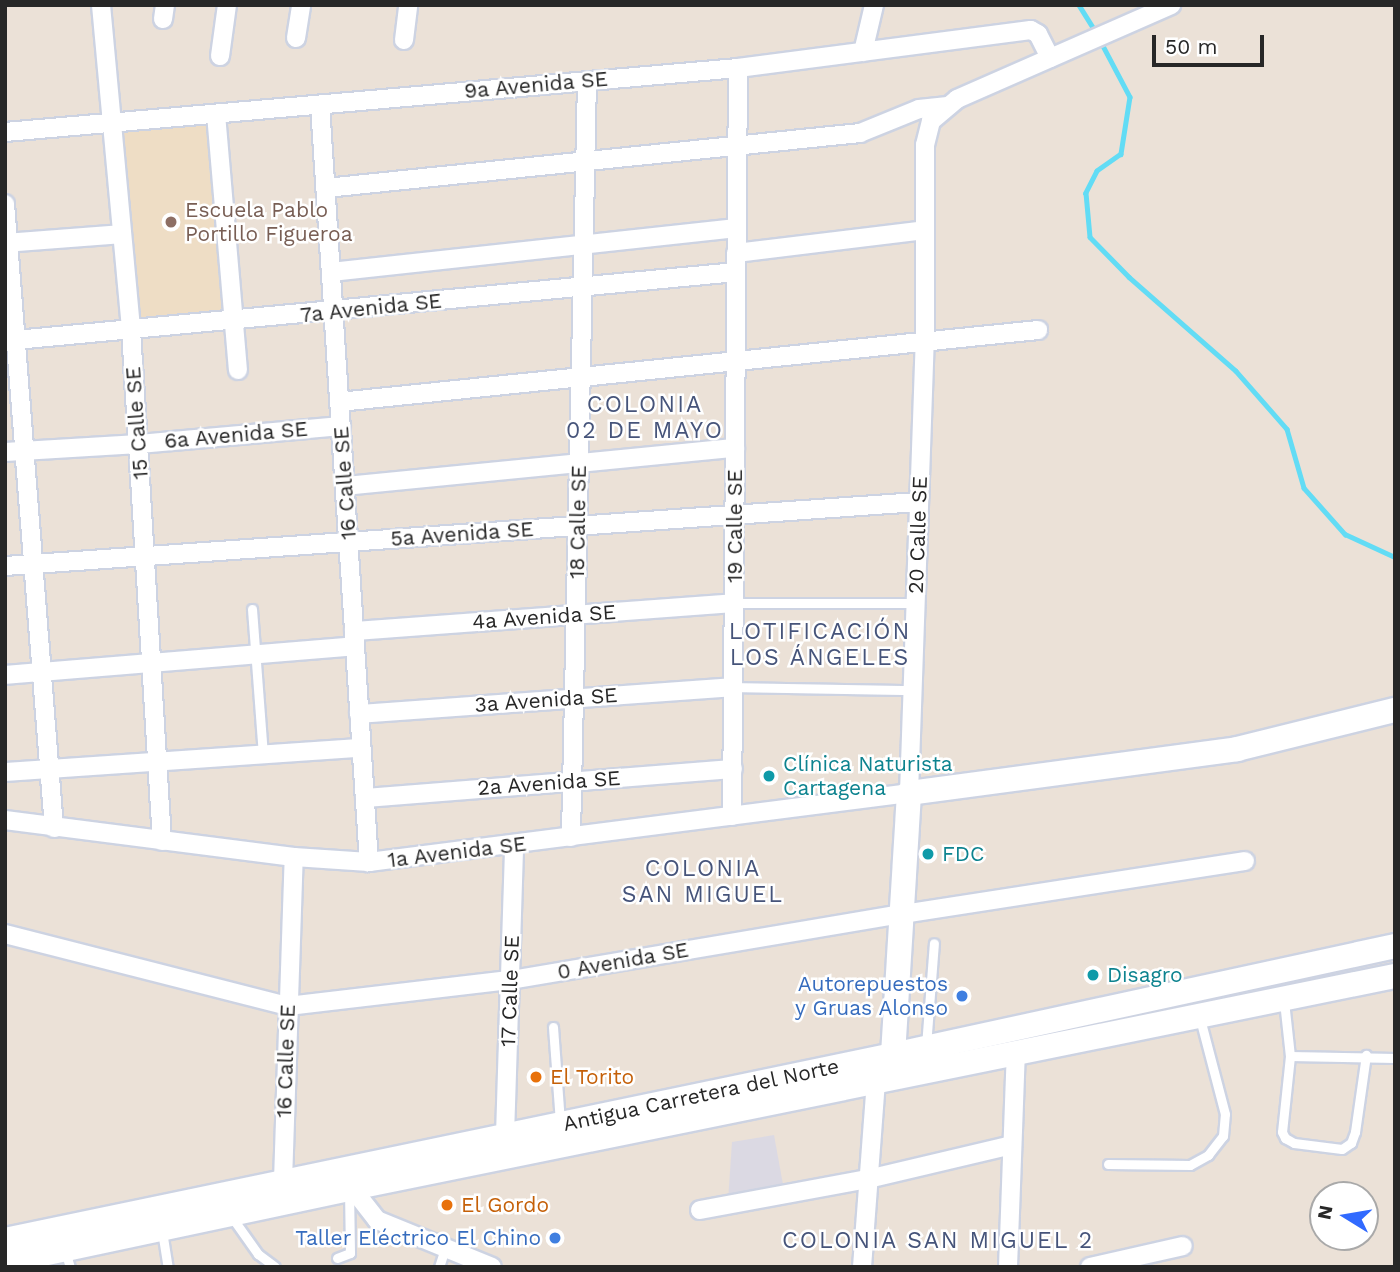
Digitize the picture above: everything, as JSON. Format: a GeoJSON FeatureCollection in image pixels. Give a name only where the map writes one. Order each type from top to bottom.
{"type":"FeatureCollection","features":[{"type":"Feature","properties":{"kind":"main road"},"geometry":{"type":"LineString","coordinates":[[909,793],[1237,749],[1395,710]]}},
{"type":"Feature","properties":{"kind":"main road","name":"20 Calle SE"},"geometry":{"type":"LineString","coordinates":[[892,1055],[909,793]]}},
{"type":"Feature","properties":{"kind":"main road","name":"Antigua Carretera del Norte"},"geometry":{"type":"LineString","coordinates":[[5,1240],[926,1048],[1395,946]]}},
{"type":"Feature","properties":{"kind":"main road","name":"Antigua Carretera del Norte"},"geometry":{"type":"LineString","coordinates":[[5,1262],[67,1258],[161,1229],[230,1214],[1395,976]]}},
{"type":"Feature","properties":{"kind":"street","name":"15 Calle SE"},"geometry":{"type":"LineString","coordinates":[[101,5],[131,330],[162,841]]}},
{"type":"Feature","properties":{"kind":"street"},"geometry":{"type":"LineString","coordinates":[[220,57],[227,5]]}},
{"type":"Feature","properties":{"kind":"street"},"geometry":{"type":"LineString","coordinates":[[296,37],[301,5]]}},
{"type":"Feature","properties":{"kind":"street"},"geometry":{"type":"LineString","coordinates":[[404,40],[408,5]]}},
{"type":"Feature","properties":{"kind":"street"},"geometry":{"type":"LineString","coordinates":[[863,52],[874,5]]}},
{"type":"Feature","properties":{"kind":"street"},"geometry":{"type":"LineString","coordinates":[[326,188],[737,143],[860,133],[919,109],[948,106],[957,99],[1171,5]]}},
{"type":"Feature","properties":{"kind":"street","name":"9a Avenida SE"},"geometry":{"type":"LineString","coordinates":[[5,132],[738,68],[1031,30],[1038,34],[1050,58]]}},
{"type":"Feature","properties":{"kind":"street","name":"19 Calle SE"},"geometry":{"type":"LineString","coordinates":[[732,816],[738,68]]}},
{"type":"Feature","properties":{"kind":"street","name":"18 Calle SE"},"geometry":{"type":"LineString","coordinates":[[571,837],[587,81]]}},
{"type":"Feature","properties":{"kind":"street","name":"16 Calle SE"},"geometry":{"type":"LineString","coordinates":[[320,105],[369,862]]}},
{"type":"Feature","properties":{"kind":"street","name":"20 Calle SE"},"geometry":{"type":"LineString","coordinates":[[909,793],[925,343],[925,145],[931,121],[948,106]]}},
{"type":"Feature","properties":{"kind":"street"},"geometry":{"type":"LineString","coordinates":[[216,114],[238,370]]}},
{"type":"Feature","properties":{"kind":"street"},"geometry":{"type":"LineString","coordinates":[[5,204],[11,341],[25,451],[54,828]]}},
{"type":"Feature","properties":{"kind":"street"},"geometry":{"type":"LineString","coordinates":[[331,272],[737,228]]}},
{"type":"Feature","properties":{"kind":"street"},"geometry":{"type":"LineString","coordinates":[[736,253],[925,229]]}},
{"type":"Feature","properties":{"kind":"street"},"geometry":{"type":"LineString","coordinates":[[7,243],[121,234]]}},
{"type":"Feature","properties":{"kind":"street","name":"7a Avenida SE"},"geometry":{"type":"LineString","coordinates":[[11,341],[736,272]]}},
{"type":"Feature","properties":{"kind":"street"},"geometry":{"type":"LineString","coordinates":[[339,402],[1038,330]]}},
{"type":"Feature","properties":{"kind":"street","name":"6a Avenida SE"},"geometry":{"type":"LineString","coordinates":[[5,452],[139,444],[341,426]]}},
{"type":"Feature","properties":{"kind":"street"},"geometry":{"type":"LineString","coordinates":[[345,486],[735,448]]}},
{"type":"Feature","properties":{"kind":"street","name":"5a Avenida SE"},"geometry":{"type":"LineString","coordinates":[[5,566],[919,502]]}},
{"type":"Feature","properties":{"kind":"street","name":"4a Avenida SE"},"geometry":{"type":"LineString","coordinates":[[5,676],[255,654],[354,638],[576,615],[735,603]]}},
{"type":"Feature","properties":{"kind":"street","name":"3a Avenida SE"},"geometry":{"type":"LineString","coordinates":[[359,714],[733,687]]}},
{"type":"Feature","properties":{"kind":"street"},"geometry":{"type":"LineString","coordinates":[[5,772],[361,748]]}},
{"type":"Feature","properties":{"kind":"street","name":"2a Avenida SE"},"geometry":{"type":"LineString","coordinates":[[365,797],[733,769]]}},
{"type":"Feature","properties":{"kind":"street","name":"1a Avenida SE"},"geometry":{"type":"LineString","coordinates":[[5,820],[294,857],[369,862],[909,793]]}},
{"type":"Feature","properties":{"kind":"street","name":"17 Calle SE"},"geometry":{"type":"LineString","coordinates":[[505,1136],[514,845]]}},
{"type":"Feature","properties":{"kind":"street","name":"16 Calle SE"},"geometry":{"type":"LineString","coordinates":[[283,1181],[294,857]]}},
{"type":"Feature","properties":{"kind":"street","name":"0 Avenida SE"},"geometry":{"type":"LineString","coordinates":[[5,934],[288,1006],[511,980],[903,914],[1245,861]]}},
{"type":"Feature","properties":{"kind":"street"},"geometry":{"type":"LineString","coordinates":[[1008,1267],[1016,1052]]}},
{"type":"Feature","properties":{"kind":"street"},"geometry":{"type":"LineString","coordinates":[[862,1267],[876,1082]]}},
{"type":"Feature","properties":{"kind":"street"},"geometry":{"type":"LineString","coordinates":[[700,1210],[869,1179],[1012,1145]]}},
{"type":"Feature","properties":{"kind":"street"},"geometry":{"type":"LineString","coordinates":[[350,1189],[377,1220],[492,1267]]}},
{"type":"Feature","properties":{"kind":"street"},"geometry":{"type":"LineString","coordinates":[[1090,1267],[1183,1246]]}},
{"type":"Feature","properties":{"kind":"lane"},"geometry":{"type":"LineString","coordinates":[[735,603],[916,603]]}},
{"type":"Feature","properties":{"kind":"lane"},"geometry":{"type":"LineString","coordinates":[[252,609],[262,755]]}},
{"type":"Feature","properties":{"kind":"lane"},"geometry":{"type":"LineString","coordinates":[[733,687],[912,690]]}},
{"type":"Feature","properties":{"kind":"lane"},"geometry":{"type":"LineString","coordinates":[[926,1048],[934,943]]}},
{"type":"Feature","properties":{"kind":"lane"},"geometry":{"type":"LineString","coordinates":[[1284,999],[1290,1056],[1282,1132],[1285,1138],[1294,1143],[1342,1149],[1351,1143],[1366,1055]]}},
{"type":"Feature","properties":{"kind":"lane"},"geometry":{"type":"LineString","coordinates":[[1108,1164],[1191,1164],[1208,1155],[1223,1136],[1225,1114],[1199,1015]]}},
{"type":"Feature","properties":{"kind":"lane"},"geometry":{"type":"LineString","coordinates":[[553,1027],[561,1125]]}},
{"type":"Feature","properties":{"kind":"lane"},"geometry":{"type":"LineString","coordinates":[[1290,1056],[1366,1055],[1395,1058]]}},
{"type":"Feature","properties":{"kind":"lane"},"geometry":{"type":"LineString","coordinates":[[337,1258],[346,1256],[351,1247],[350,1189]]}},
{"type":"Feature","properties":{"kind":"lane"},"geometry":{"type":"LineString","coordinates":[[230,1214],[258,1254],[275,1267]]}},
{"type":"Feature","properties":{"kind":"lane"},"geometry":{"type":"LineString","coordinates":[[161,1229],[168,1267]]}},
{"type":"Feature","properties":{"kind":"lane"},"geometry":{"type":"LineString","coordinates":[[439,1267],[446,1246]]}},
{"type":"Feature","properties":{"kind":"shaded area","name":"Escuela Pablo Portillo Figueroa"},"geometry":{"type":"Polygon","coordinates":[[[209,121],[225,316],[135,323],[116,128],[209,121]]]}},
{"type":"Feature","properties":{"kind":"shaded area"},"geometry":{"type":"Polygon","coordinates":[[[774,1135],[784,1190],[728,1201],[732,1142],[774,1135]]]}},
{"type":"Feature","properties":{"kind":"waterway"},"geometry":{"type":"LineString","coordinates":[[1079,5],[1097,34]]}},
{"type":"Feature","properties":{"kind":"waterway"},"geometry":{"type":"LineString","coordinates":[[1101,42],[1130,97],[1121,154],[1097,171],[1086,193],[1090,237],[1129,277],[1236,371],[1287,429],[1304,488],[1345,534],[1395,557]]}},
{"type":"Feature","properties":{"kind":"place","name":"Escuela Pablo Portillo Figueroa"},"geometry":{"type":"Point","coordinates":[171,222]}},
{"type":"Feature","properties":{"kind":"place","name":"Clínica Naturista Cartagena"},"geometry":{"type":"Point","coordinates":[769,776]}},
{"type":"Feature","properties":{"kind":"place","name":"FDC"},"geometry":{"type":"Point","coordinates":[928,854]}},
{"type":"Feature","properties":{"kind":"place","name":"Disagro"},"geometry":{"type":"Point","coordinates":[1093,975]}},
{"type":"Feature","properties":{"kind":"place","name":"Autorepuestos y Gruas Alonso"},"geometry":{"type":"Point","coordinates":[962,996]}},
{"type":"Feature","properties":{"kind":"place","name":"El Torito"},"geometry":{"type":"Point","coordinates":[536,1077]}},
{"type":"Feature","properties":{"kind":"place","name":"El Gordo"},"geometry":{"type":"Point","coordinates":[447,1205]}},
{"type":"Feature","properties":{"kind":"place","name":"Taller Eléctrico El Chino"},"geometry":{"type":"Point","coordinates":[555,1238]}},
{"type":"Feature","properties":{"kind":"district","name":"COLONIA 02 DE MAYO"},"geometry":{"type":"Point","coordinates":[645,418]}},
{"type":"Feature","properties":{"kind":"district","name":"LOTIFICACIÓN LOS ÁNGELES"},"geometry":{"type":"Point","coordinates":[820,645]}},
{"type":"Feature","properties":{"kind":"district","name":"COLONIA SAN MIGUEL"},"geometry":{"type":"Point","coordinates":[703,882]}},
{"type":"Feature","properties":{"kind":"district","name":"COLONIA SAN MIGUEL 2"},"geometry":{"type":"Point","coordinates":[938,1241]}}]}
